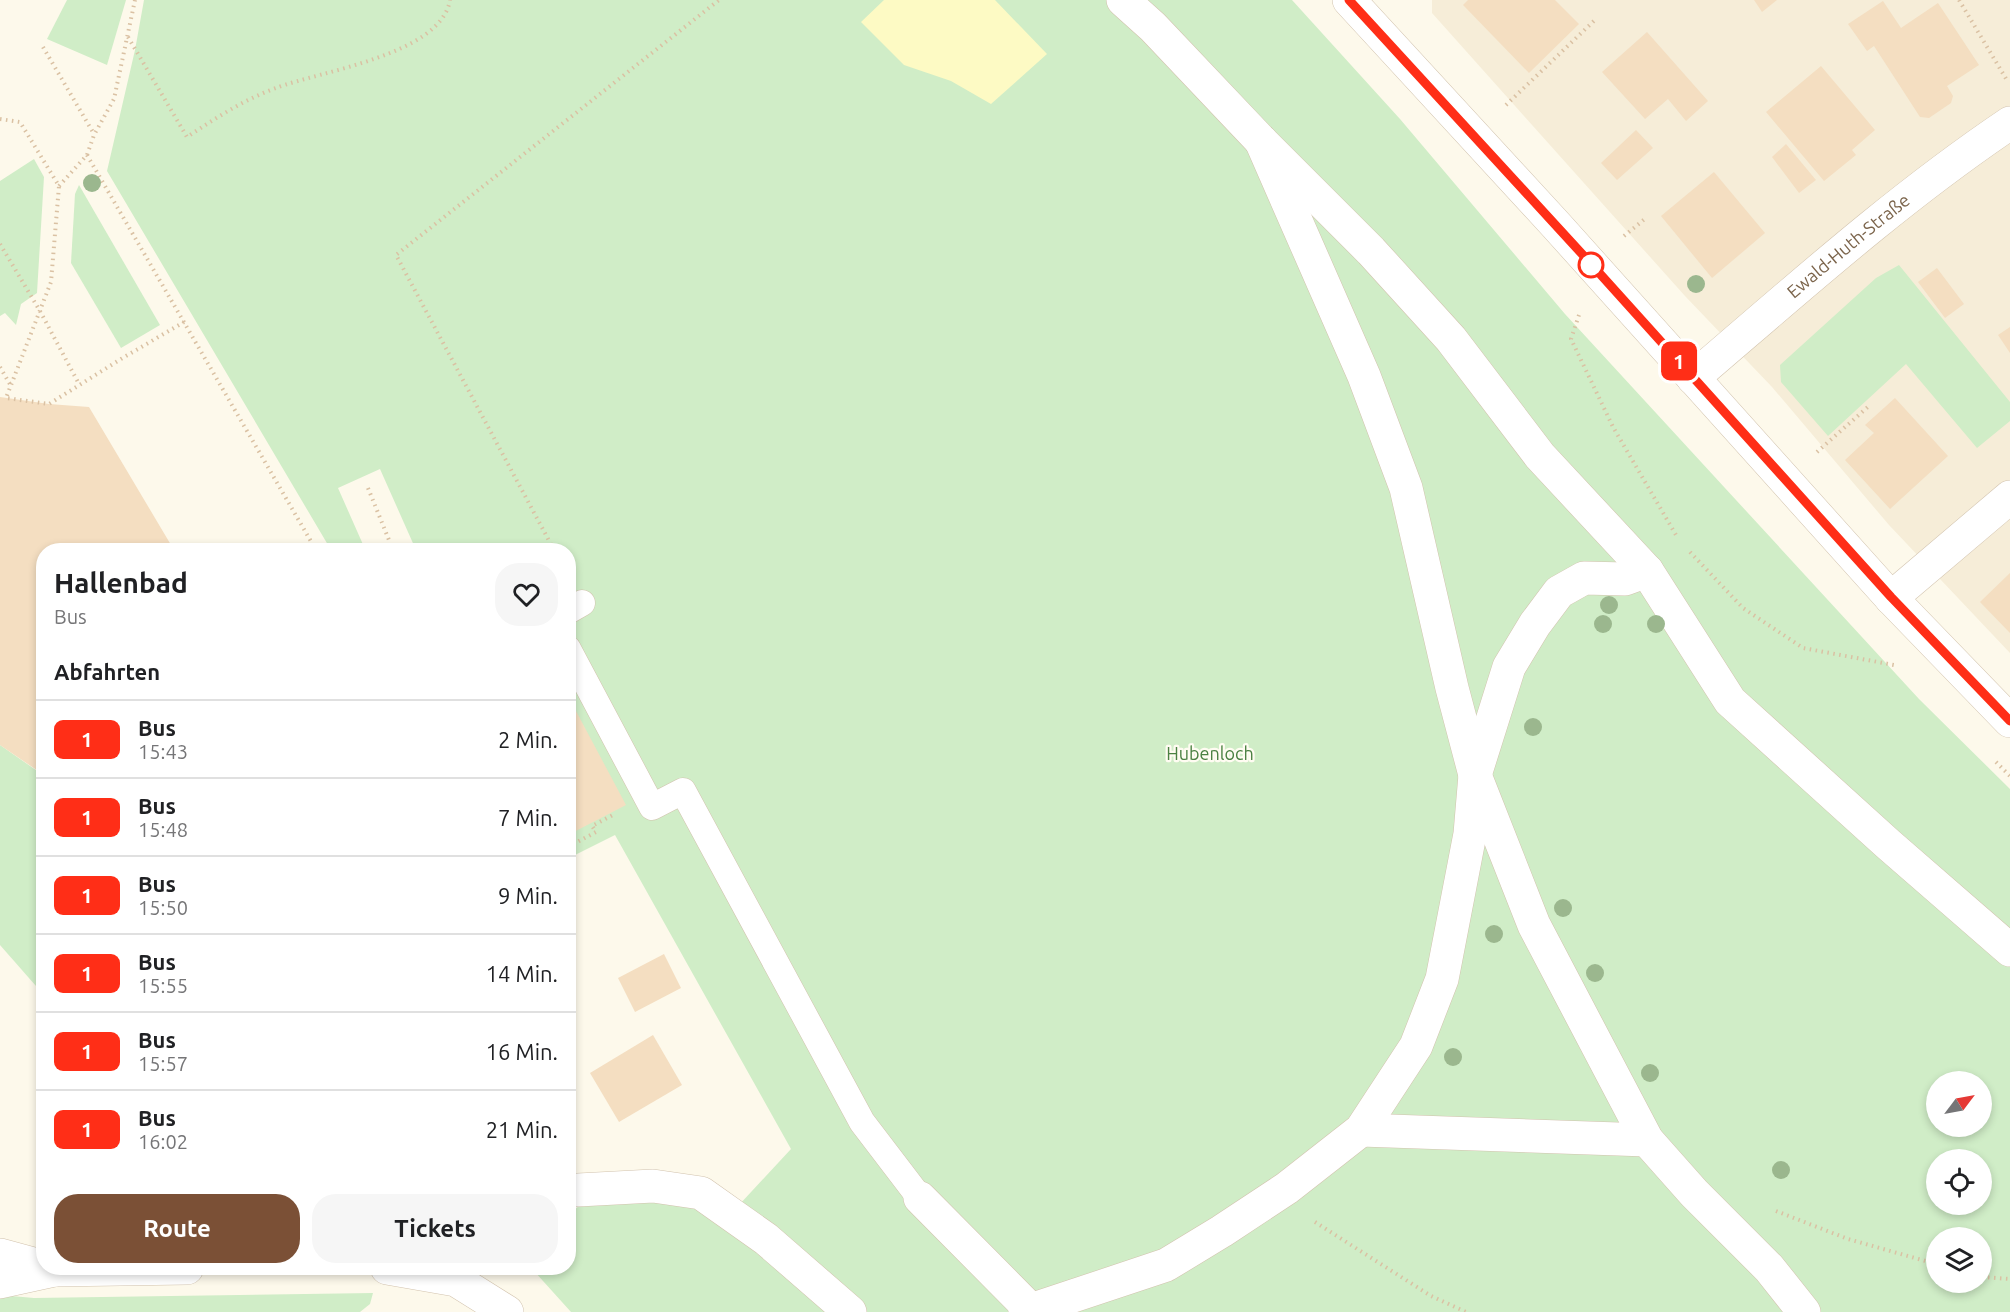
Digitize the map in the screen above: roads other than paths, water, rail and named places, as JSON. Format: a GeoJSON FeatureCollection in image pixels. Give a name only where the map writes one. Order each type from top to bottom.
{"type":"FeatureCollection","features":[{"type":"Feature","properties":{"kind":"street"},"geometry":{"type":"LineString","coordinates":[[1123,0],[1371,251],[1451,339],[1540,456],[1647,571],[1730,701],[1888,844],[2010,950]]}},
{"type":"Feature","properties":{"kind":"street"},"geometry":{"type":"LineString","coordinates":[[1349,0],[1891,597],[2010,721]]}},
{"type":"Feature","properties":{"kind":"street","name":"Ewald-Huth-Straße"},"geometry":{"type":"LineString","coordinates":[[1693,378],[1882,217],[2010,123]]}},
{"type":"Feature","properties":{"kind":"street"},"geometry":{"type":"LineString","coordinates":[[1261,141],[1364,376],[1406,488],[1475,775],[1534,925],[1647,1140],[1694,1193],[1769,1268],[1804,1312]]}},
{"type":"Feature","properties":{"kind":"street"},"geometry":{"type":"LineString","coordinates":[[1891,597],[2010,496]]}},
{"type":"Feature","properties":{"kind":"street"},"geometry":{"type":"LineString","coordinates":[[920,1198],[1028,1311],[1166,1265],[1287,1188],[1361,1130],[1416,1046],[1442,979],[1470,834],[1475,775],[1509,667],[1535,624],[1559,592],[1584,578],[1625,579],[1647,571]]}},
{"type":"Feature","properties":{"kind":"street"},"geometry":{"type":"LineString","coordinates":[[1361,1130],[1647,1140]]}},
{"type":"Feature","properties":{"kind":"street"},"geometry":{"type":"LineString","coordinates":[[578,1190],[653,1186],[701,1193],[766,1239],[850,1312]]}},
{"type":"Feature","properties":{"kind":"street"},"geometry":{"type":"LineString","coordinates":[[0,1255],[36,1265]]}},
{"type":"Feature","properties":{"kind":"street"},"geometry":{"type":"LineString","coordinates":[[0,1282],[36,1272]]}},
{"type":"Feature","properties":{"kind":"street"},"geometry":{"type":"LineString","coordinates":[[458,1275],[507,1312]]}},
{"type":"Feature","properties":{"kind":"lane"},"geometry":{"type":"LineString","coordinates":[[576,664],[651,807],[683,791],[862,1122],[920,1198]]}},
{"type":"Feature","properties":{"kind":"park label","name":"Hubenloch"},"geometry":{"type":"Point","coordinates":[1210,754]}}]}
